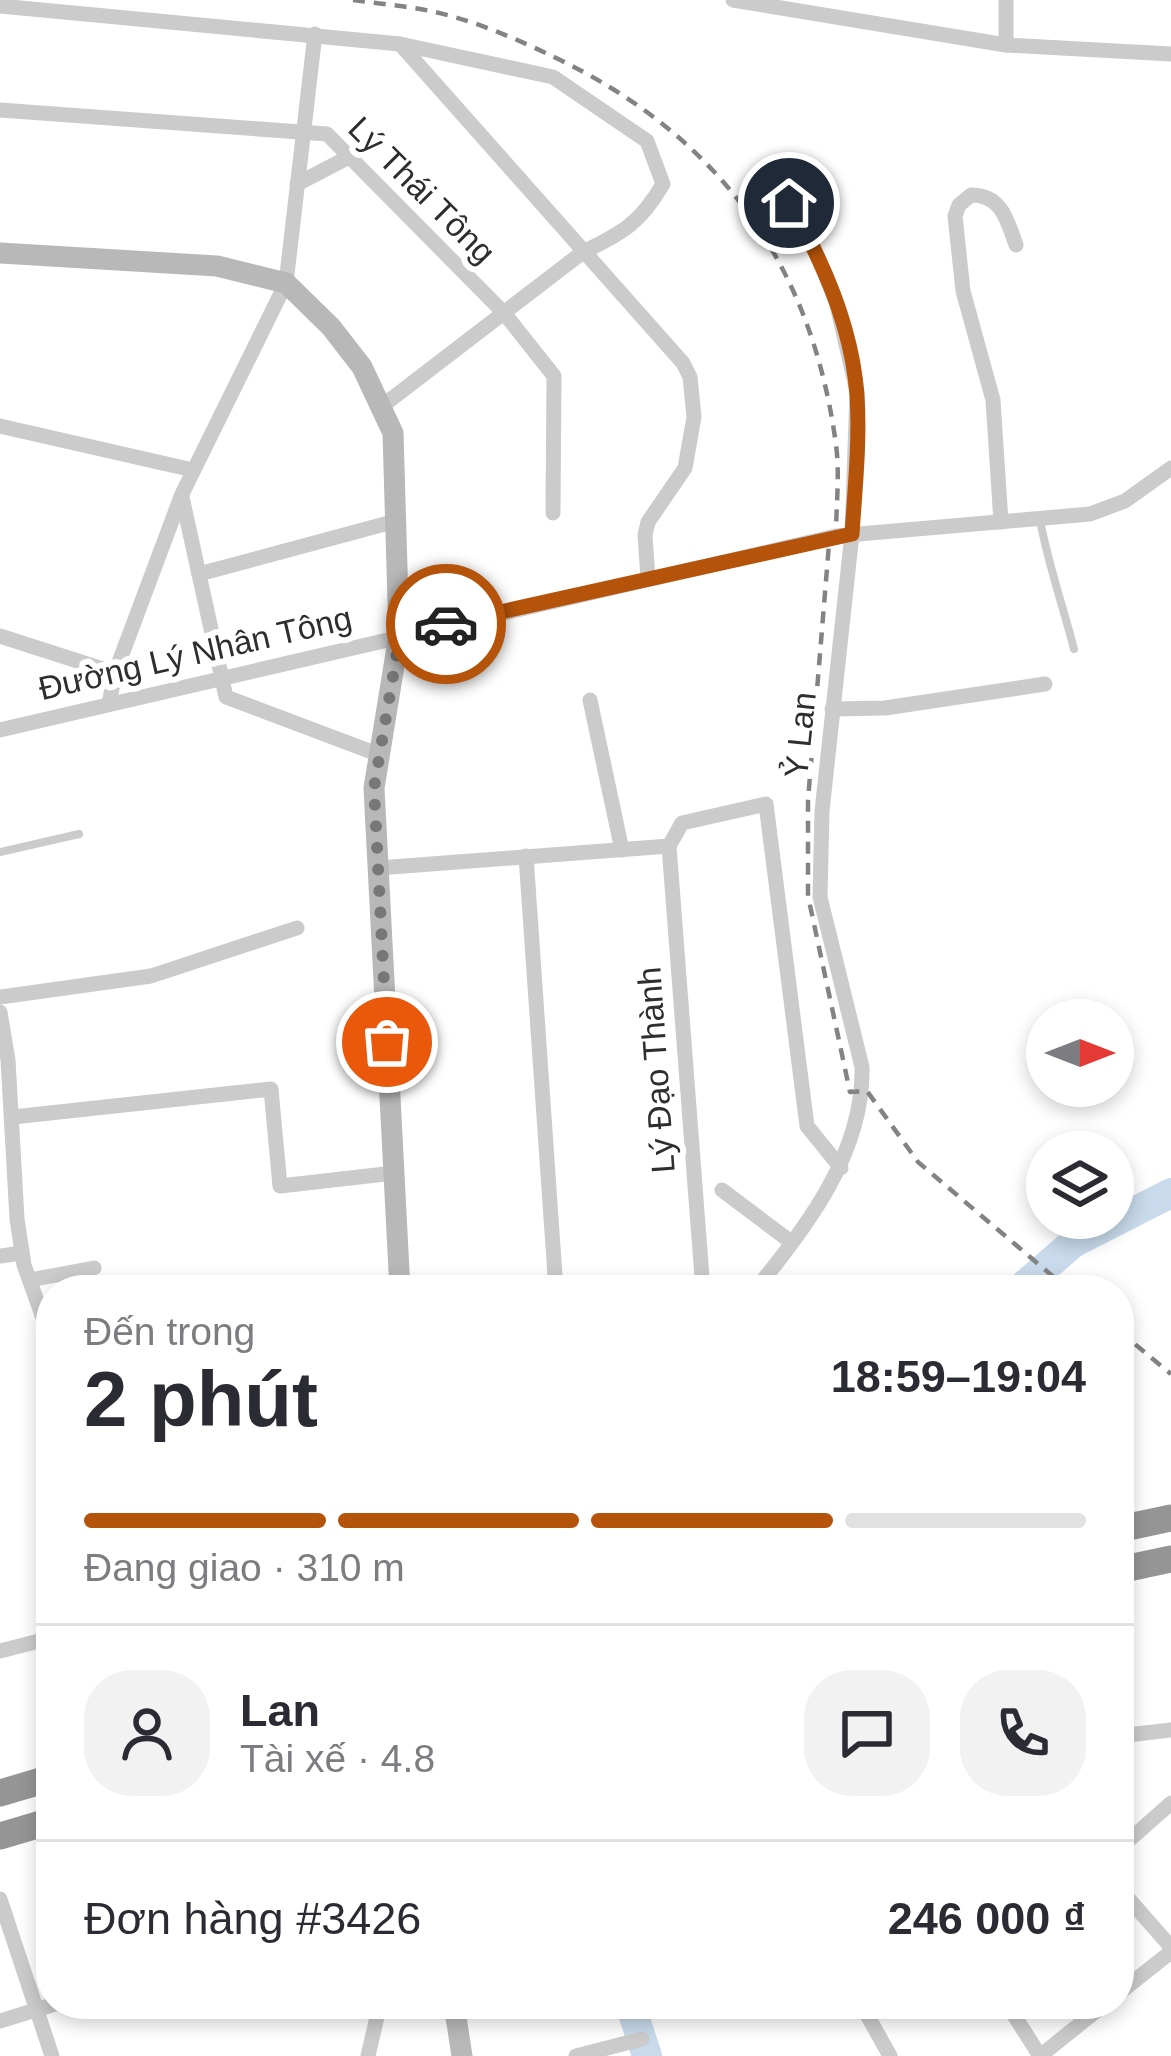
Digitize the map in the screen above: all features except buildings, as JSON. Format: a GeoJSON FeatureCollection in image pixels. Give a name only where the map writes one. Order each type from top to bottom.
{"type":"FeatureCollection","features":[{"type":"Feature","properties":{"kind":"highway"},"geometry":{"type":"LineString","coordinates":[[1134,1526],[1171,1518]]}},
{"type":"Feature","properties":{"kind":"highway"},"geometry":{"type":"LineString","coordinates":[[1134,1567],[1171,1559]]}},
{"type":"Feature","properties":{"kind":"highway"},"geometry":{"type":"LineString","coordinates":[[36,1783],[0,1794],[6,1834],[36,1825]]}},
{"type":"Feature","properties":{"kind":"main road"},"geometry":{"type":"LineString","coordinates":[[0,253],[217,266],[286,283],[331,327],[362,367],[393,433],[400,635],[374,788],[399,1275]]}},
{"type":"Feature","properties":{"kind":"main road"},"geometry":{"type":"LineString","coordinates":[[456,2019],[462,2056]]}},
{"type":"Feature","properties":{"kind":"street"},"geometry":{"type":"LineString","coordinates":[[733,0],[1006,45],[1171,54]]}},
{"type":"Feature","properties":{"kind":"street"},"geometry":{"type":"LineString","coordinates":[[1006,0],[1006,45]]}},
{"type":"Feature","properties":{"kind":"street"},"geometry":{"type":"LineString","coordinates":[[0,6],[400,44],[553,77],[647,141],[663,184],[645,215],[583,252],[381,407]]}},
{"type":"Feature","properties":{"kind":"street"},"geometry":{"type":"LineString","coordinates":[[109,704],[115,673],[182,494],[286,283],[315,34]]}},
{"type":"Feature","properties":{"kind":"street"},"geometry":{"type":"LineString","coordinates":[[400,44],[683,362],[694,417],[685,468],[648,522],[648,579]]}},
{"type":"Feature","properties":{"kind":"street","name":"Lý Thái Tông"},"geometry":{"type":"LineString","coordinates":[[0,110],[327,134],[504,313],[554,376],[553,512]]}},
{"type":"Feature","properties":{"kind":"street"},"geometry":{"type":"LineString","coordinates":[[297,184],[347,158]]}},
{"type":"Feature","properties":{"kind":"street","name":"Ỷ Lan"},"geometry":{"type":"LineString","coordinates":[[766,1275],[841,1168],[862,1091],[862,1067],[820,897],[822,811],[852,534],[857,392],[836,301],[809,236],[770,169]]}},
{"type":"Feature","properties":{"kind":"street"},"geometry":{"type":"LineString","coordinates":[[1001,522],[993,400],[963,291],[955,216],[959,206],[970,195],[995,201],[1004,211],[1016,245]]}},
{"type":"Feature","properties":{"kind":"street"},"geometry":{"type":"LineString","coordinates":[[0,427],[193,470]]}},
{"type":"Feature","properties":{"kind":"street","name":"Đường Lý Nhân Tông"},"geometry":{"type":"LineString","coordinates":[[0,730],[852,534],[1090,514],[1125,501],[1171,468]]}},
{"type":"Feature","properties":{"kind":"street"},"geometry":{"type":"LineString","coordinates":[[182,494],[226,697],[380,754]]}},
{"type":"Feature","properties":{"kind":"street"},"geometry":{"type":"LineString","coordinates":[[199,574],[396,521]]}},
{"type":"Feature","properties":{"kind":"street"},"geometry":{"type":"LineString","coordinates":[[0,636],[115,673]]}},
{"type":"Feature","properties":{"kind":"street"},"geometry":{"type":"LineString","coordinates":[[832,709],[885,708],[1046,684]]}},
{"type":"Feature","properties":{"kind":"street"},"geometry":{"type":"LineString","coordinates":[[590,700],[622,850]]}},
{"type":"Feature","properties":{"kind":"street"},"geometry":{"type":"LineString","coordinates":[[379,868],[668,846],[682,823],[766,804],[807,1126],[841,1168]]}},
{"type":"Feature","properties":{"kind":"street","name":"Lý Đạo Thành"},"geometry":{"type":"LineString","coordinates":[[668,846],[702,1275]]}},
{"type":"Feature","properties":{"kind":"street"},"geometry":{"type":"LineString","coordinates":[[526,856],[555,1275]]}},
{"type":"Feature","properties":{"kind":"street"},"geometry":{"type":"LineString","coordinates":[[0,998],[152,976],[297,928]]}},
{"type":"Feature","properties":{"kind":"street"},"geometry":{"type":"LineString","coordinates":[[0,1012],[22,1252],[36,1297]]}},
{"type":"Feature","properties":{"kind":"street"},"geometry":{"type":"LineString","coordinates":[[8,1115],[272,1089],[280,1186],[394,1173]]}},
{"type":"Feature","properties":{"kind":"street"},"geometry":{"type":"LineString","coordinates":[[722,1190],[791,1242]]}},
{"type":"Feature","properties":{"kind":"street"},"geometry":{"type":"LineString","coordinates":[[0,1256],[22,1252]]}},
{"type":"Feature","properties":{"kind":"street"},"geometry":{"type":"LineString","coordinates":[[57,1275],[94,1268]]}},
{"type":"Feature","properties":{"kind":"street"},"geometry":{"type":"LineString","coordinates":[[30,1280],[36,1279]]}},
{"type":"Feature","properties":{"kind":"street"},"geometry":{"type":"LineString","coordinates":[[0,1651],[36,1642]]}},
{"type":"Feature","properties":{"kind":"street"},"geometry":{"type":"LineString","coordinates":[[1134,1734],[1171,1730]]}},
{"type":"Feature","properties":{"kind":"street"},"geometry":{"type":"LineString","coordinates":[[1134,1836],[1171,1803]]}},
{"type":"Feature","properties":{"kind":"street"},"geometry":{"type":"LineString","coordinates":[[0,1899],[36,2003]]}},
{"type":"Feature","properties":{"kind":"street"},"geometry":{"type":"LineString","coordinates":[[1134,1906],[1171,1950],[1134,1981]]}},
{"type":"Feature","properties":{"kind":"street"},"geometry":{"type":"LineString","coordinates":[[0,2021],[36,2010]]}},
{"type":"Feature","properties":{"kind":"street"},"geometry":{"type":"LineString","coordinates":[[41,2019],[52,2056]]}},
{"type":"Feature","properties":{"kind":"street"},"geometry":{"type":"LineString","coordinates":[[368,2056],[377,2019]]}},
{"type":"Feature","properties":{"kind":"street"},"geometry":{"type":"LineString","coordinates":[[869,2019],[890,2056]]}},
{"type":"Feature","properties":{"kind":"street"},"geometry":{"type":"LineString","coordinates":[[1017,2019],[1040,2056],[1086,2019]]}},
{"type":"Feature","properties":{"kind":"street"},"geometry":{"type":"LineString","coordinates":[[576,2056],[642,2039]]}},
{"type":"Feature","properties":{"kind":"lane"},"geometry":{"type":"LineString","coordinates":[[1040,519],[1047,562],[1059,588],[1074,650]]}},
{"type":"Feature","properties":{"kind":"lane"},"geometry":{"type":"LineString","coordinates":[[0,852],[79,834]]}},
{"type":"Feature","properties":{"kind":"waterway"},"geometry":{"type":"LineString","coordinates":[[1036,1275],[1073,1243],[1171,1193]]}},
{"type":"Feature","properties":{"kind":"waterway"},"geometry":{"type":"LineString","coordinates":[[635,2019],[647,2056]]}},
{"type":"Feature","properties":{"kind":"railway"},"geometry":{"type":"LineString","coordinates":[[353,0],[425,10],[480,25],[612,89],[664,125],[709,166],[748,212],[779,263],[805,319],[824,380],[837,456],[836,536],[829,544],[808,800],[808,896],[850,1092],[867,1091],[918,1162],[1051,1275]]}},
{"type":"Feature","properties":{"kind":"railway"},"geometry":{"type":"LineString","coordinates":[[1134,1343],[1171,1374]]}},
{"type":"Feature","properties":{"kind":"way so far"},"geometry":{"type":"LineString","coordinates":[[387,1042],[374,788],[400,635],[446,624]]}},
{"type":"Feature","properties":{"kind":"route"},"geometry":{"type":"LineString","coordinates":[[446,624],[852,534],[857,392],[836,301],[809,236],[789,203]]}}]}
